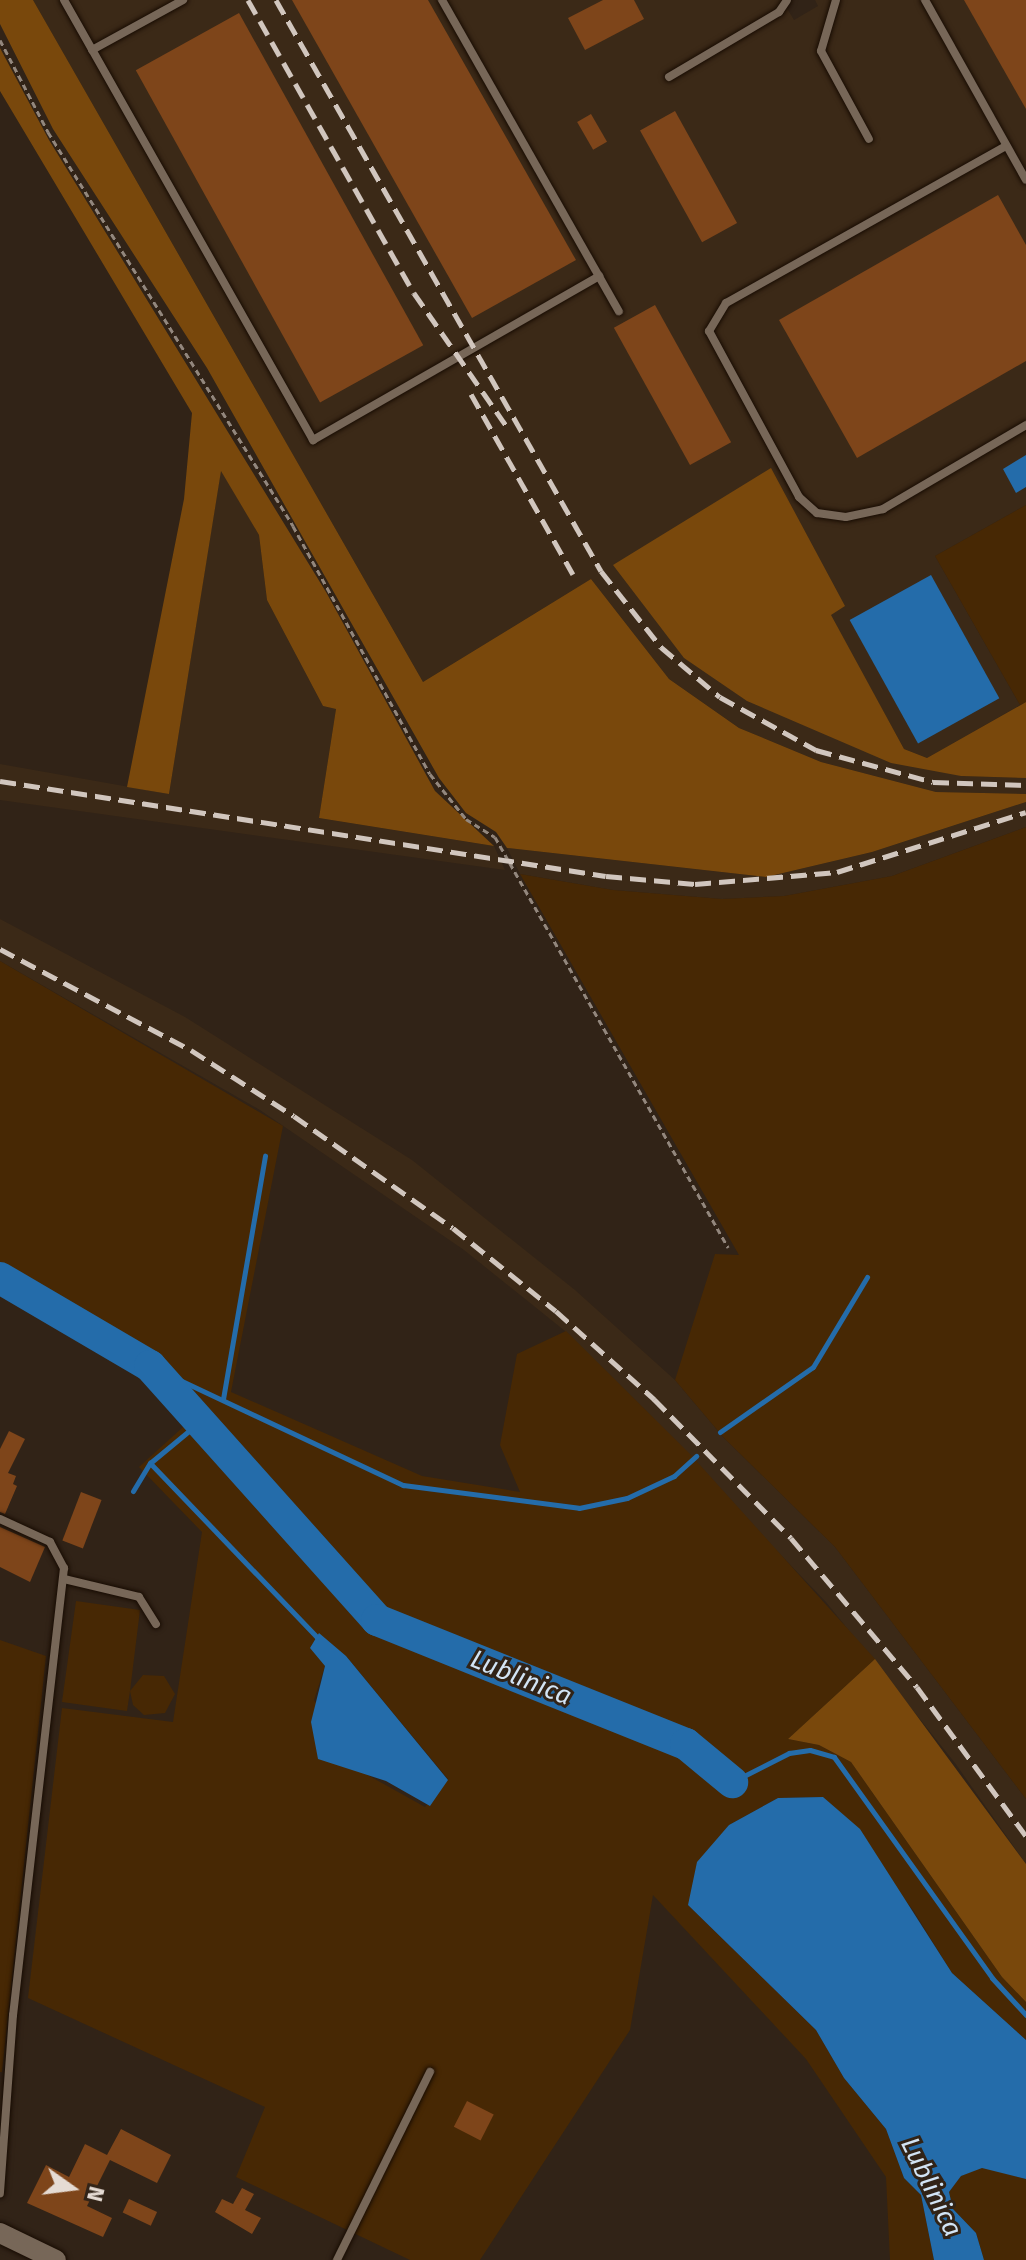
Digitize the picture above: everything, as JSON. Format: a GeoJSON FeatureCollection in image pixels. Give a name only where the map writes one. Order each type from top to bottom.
{"type":"FeatureCollection","features":[{"type":"Feature","properties":{"kind":"street"},"geometry":{"type":"LineString","coordinates":[[0,2233],[56,2260]]}},
{"type":"Feature","properties":{"kind":"lane"},"geometry":{"type":"LineString","coordinates":[[64,0],[313,440],[599,276]]}},
{"type":"Feature","properties":{"kind":"lane"},"geometry":{"type":"LineString","coordinates":[[92,50],[183,0]]}},
{"type":"Feature","properties":{"kind":"lane"},"geometry":{"type":"LineString","coordinates":[[442,0],[619,311]]}},
{"type":"Feature","properties":{"kind":"lane"},"geometry":{"type":"LineString","coordinates":[[669,77],[779,12],[787,0]]}},
{"type":"Feature","properties":{"kind":"lane"},"geometry":{"type":"LineString","coordinates":[[836,0],[821,51],[869,139]]}},
{"type":"Feature","properties":{"kind":"lane"},"geometry":{"type":"LineString","coordinates":[[925,0],[1026,180]]}},
{"type":"Feature","properties":{"kind":"lane"},"geometry":{"type":"LineString","coordinates":[[1006,146],[726,303],[709,331],[799,497],[817,513],[846,517],[883,509],[1026,425]]}},
{"type":"Feature","properties":{"kind":"lane"},"geometry":{"type":"LineString","coordinates":[[0,1519],[50,1542],[61,1559],[64,1579],[14,1999],[0,2194]]}},
{"type":"Feature","properties":{"kind":"lane"},"geometry":{"type":"LineString","coordinates":[[64,1579],[139,1597],[156,1624]]}},
{"type":"Feature","properties":{"kind":"lane"},"geometry":{"type":"LineString","coordinates":[[337,2260],[430,2072]]}},
{"type":"Feature","properties":{"kind":"path"},"geometry":{"type":"LineString","coordinates":[[0,40],[48,132],[293,526],[430,774],[466,819],[495,837],[728,1247]]}},
{"type":"Feature","properties":{"kind":"shaded area"},"geometry":{"type":"Polygon","coordinates":[[[0,0],[33,0],[423,682],[591,579],[669,679],[739,728],[821,762],[936,792],[1026,794],[1026,802],[872,852],[766,877],[507,848],[496,832],[466,813],[439,778],[207,368],[53,129],[0,24],[0,0]]]}},
{"type":"Feature","properties":{"kind":"shaded area"},"geometry":{"type":"Polygon","coordinates":[[[33,0],[782,0],[794,20],[818,6],[815,0],[1026,0],[1026,505],[935,556],[1020,705],[927,758],[904,749],[830,615],[844,606],[684,658],[961,776],[1026,778],[1026,794],[936,792],[821,762],[739,728],[669,679],[591,579],[423,682],[33,0]]]}},
{"type":"Feature","properties":{"kind":"shaded area"},"geometry":{"type":"Polygon","coordinates":[[[0,48],[49,140],[326,592],[435,791],[494,846],[319,818],[336,709],[323,706],[267,600],[259,535],[221,471],[169,794],[127,787],[184,499],[192,413],[0,91],[0,48]]]}},
{"type":"Feature","properties":{"kind":"shaded area"},"geometry":{"type":"Polygon","coordinates":[[[771,468],[845,606],[831,615],[904,749],[927,758],[1026,702],[1026,778],[961,776],[891,763],[747,701],[684,658],[613,565],[771,468]]]}},
{"type":"Feature","properties":{"kind":"shaded area"},"geometry":{"type":"Polygon","coordinates":[[[221,469],[259,535],[267,600],[323,706],[336,709],[319,818],[494,846],[505,870],[0,800],[0,764],[169,794],[221,469]]]}},
{"type":"Feature","properties":{"kind":"shaded area"},"geometry":{"type":"Polygon","coordinates":[[[1026,505],[1026,702],[1020,705],[935,556],[1026,505]]]}},
{"type":"Feature","properties":{"kind":"shaded area"},"geometry":{"type":"Polygon","coordinates":[[[1026,802],[1026,827],[892,876],[784,896],[722,899],[613,890],[520,874],[507,848],[766,877],[872,852],[1026,802]]]}},
{"type":"Feature","properties":{"kind":"shaded area"},"geometry":{"type":"Polygon","coordinates":[[[1026,827],[1026,1799],[835,1547],[724,1438],[675,1380],[715,1254],[739,1255],[520,874],[613,890],[722,899],[784,896],[892,876],[1026,827]]]}},
{"type":"Feature","properties":{"kind":"shaded area"},"geometry":{"type":"Polygon","coordinates":[[[0,919],[185,1017],[412,1160],[575,1290],[675,1380],[724,1438],[835,1547],[1026,1799],[1026,1864],[955,1763],[826,1602],[565,1331],[464,1250],[260,1110],[0,961],[0,919]]]}},
{"type":"Feature","properties":{"kind":"shaded area"},"geometry":{"type":"Polygon","coordinates":[[[0,961],[283,1126],[231,1392],[422,1476],[520,1492],[500,1445],[517,1354],[566,1331],[690,1454],[875,1659],[788,1739],[819,1745],[851,1762],[1002,1977],[1026,2002],[1026,2040],[952,1973],[913,1910],[823,1797],[778,1798],[729,1825],[688,1905],[816,2030],[844,2078],[886,2129],[904,2178],[921,2195],[934,2260],[890,2260],[886,2177],[806,2059],[653,1895],[630,2030],[480,2260],[410,2260],[236,2177],[265,2107],[28,1998],[62,1708],[173,1722],[202,1532],[139,1467],[193,1418],[111,1339],[0,1278],[0,961]],[[346,1656],[321,1658],[325,1666],[314,1700],[364,1773],[425,1807],[448,1779],[346,1656]]]}},
{"type":"Feature","properties":{"kind":"shaded area"},"geometry":{"type":"Polygon","coordinates":[[[76,1601],[140,1610],[127,1711],[62,1702],[76,1601]]]}},
{"type":"Feature","properties":{"kind":"shaded area"},"geometry":{"type":"Polygon","coordinates":[[[0,1640],[46,1656],[2,2072],[0,2072],[0,1640]]]}},
{"type":"Feature","properties":{"kind":"shaded area"},"geometry":{"type":"Polygon","coordinates":[[[875,1659],[1026,1864],[1026,2002],[1002,1977],[851,1762],[819,1745],[788,1739],[875,1659]]]}},
{"type":"Feature","properties":{"kind":"shaded area"},"geometry":{"type":"Polygon","coordinates":[[[143,1675],[164,1676],[175,1694],[165,1713],[144,1715],[133,1705],[130,1691],[143,1675]]]}},
{"type":"Feature","properties":{"kind":"shaded area"},"geometry":{"type":"Polygon","coordinates":[[[982,2167],[1026,2179],[1026,2260],[984,2260],[976,2233],[953,2209],[949,2192],[961,2176],[982,2167]]]}},
{"type":"Feature","properties":{"kind":"water"},"geometry":{"type":"Polygon","coordinates":[[[1026,455],[1026,487],[1016,493],[1003,469],[1026,455]]]}},
{"type":"Feature","properties":{"kind":"water"},"geometry":{"type":"Polygon","coordinates":[[[931,575],[999,698],[918,743],[850,620],[931,575]]]}},
{"type":"Feature","properties":{"kind":"water"},"geometry":{"type":"Polygon","coordinates":[[[319,1633],[346,1656],[448,1780],[430,1806],[386,1781],[318,1759],[311,1722],[325,1666],[310,1648],[319,1633]]]}},
{"type":"Feature","properties":{"kind":"water"},"geometry":{"type":"Polygon","coordinates":[[[823,1797],[860,1829],[952,1973],[1026,2040],[1026,2179],[982,2168],[961,2176],[949,2192],[953,2209],[976,2233],[984,2260],[934,2260],[921,2195],[904,2178],[886,2129],[844,2078],[816,2030],[688,1905],[697,1862],[729,1825],[778,1798],[823,1797]]]}},
{"type":"Feature","properties":{"kind":"building"},"geometry":{"type":"Polygon","coordinates":[[[292,0],[428,0],[576,260],[472,318],[292,0]]]}},
{"type":"Feature","properties":{"kind":"building"},"geometry":{"type":"Polygon","coordinates":[[[603,0],[634,0],[644,19],[585,50],[568,18],[603,0]]]}},
{"type":"Feature","properties":{"kind":"building"},"geometry":{"type":"Polygon","coordinates":[[[964,0],[1026,0],[1026,109],[964,0]]]}},
{"type":"Feature","properties":{"kind":"building"},"geometry":{"type":"Polygon","coordinates":[[[239,13],[423,345],[320,403],[136,70],[239,13]]]}},
{"type":"Feature","properties":{"kind":"building"},"geometry":{"type":"Polygon","coordinates":[[[675,111],[737,223],[702,242],[640,130],[675,111]]]}},
{"type":"Feature","properties":{"kind":"building"},"geometry":{"type":"Polygon","coordinates":[[[591,114],[607,142],[593,150],[577,122],[591,114]]]}},
{"type":"Feature","properties":{"kind":"building"},"geometry":{"type":"Polygon","coordinates":[[[998,195],[1026,245],[1026,361],[857,458],[779,320],[998,195]]]}},
{"type":"Feature","properties":{"kind":"building"},"geometry":{"type":"Polygon","coordinates":[[[655,305],[731,442],[690,465],[614,328],[655,305]]]}},
{"type":"Feature","properties":{"kind":"building"},"geometry":{"type":"Polygon","coordinates":[[[9,1431],[25,1439],[8,1473],[16,1476],[13,1484],[17,1486],[5,1514],[0,1512],[0,1449],[9,1431]]]}},
{"type":"Feature","properties":{"kind":"building"},"geometry":{"type":"Polygon","coordinates":[[[81,1492],[102,1500],[83,1548],[62,1541],[81,1492]]]}},
{"type":"Feature","properties":{"kind":"building"},"geometry":{"type":"Polygon","coordinates":[[[0,1527],[45,1547],[30,1582],[0,1567],[0,1527]]]}},
{"type":"Feature","properties":{"kind":"building"},"geometry":{"type":"Polygon","coordinates":[[[467,2101],[494,2115],[481,2140],[454,2127],[467,2101]]]}},
{"type":"Feature","properties":{"kind":"building"},"geometry":{"type":"Polygon","coordinates":[[[121,2129],[171,2155],[157,2183],[110,2160],[87,2206],[112,2218],[103,2237],[27,2203],[46,2165],[69,2177],[85,2144],[107,2155],[121,2129]]]}},
{"type":"Feature","properties":{"kind":"building"},"geometry":{"type":"Polygon","coordinates":[[[242,2188],[254,2194],[245,2210],[261,2218],[252,2234],[215,2212],[222,2199],[233,2204],[242,2188]]]}},
{"type":"Feature","properties":{"kind":"building"},"geometry":{"type":"Polygon","coordinates":[[[129,2199],[157,2212],[151,2226],[123,2213],[129,2199]]]}},
{"type":"Feature","properties":{"kind":"waterway"},"geometry":{"type":"LineString","coordinates":[[223,1399],[265,1156]]}},
{"type":"Feature","properties":{"kind":"waterway"},"geometry":{"type":"LineString","coordinates":[[720,1432],[813,1367],[867,1277]]}},
{"type":"Feature","properties":{"kind":"waterway","name":"Lublinica"},"geometry":{"type":"LineString","coordinates":[[0,1278],[150,1366],[377,1620],[686,1744],[732,1782]]}},
{"type":"Feature","properties":{"kind":"waterway"},"geometry":{"type":"LineString","coordinates":[[150,1366],[403,1485],[579,1508],[627,1498],[674,1476],[696,1456]]}},
{"type":"Feature","properties":{"kind":"waterway"},"geometry":{"type":"LineString","coordinates":[[202,1420],[150,1463],[317,1637]]}},
{"type":"Feature","properties":{"kind":"waterway"},"geometry":{"type":"LineString","coordinates":[[133,1491],[150,1463]]}},
{"type":"Feature","properties":{"kind":"waterway","name":"Lublinica"},"geometry":{"type":"LineString","coordinates":[[732,1782],[789,1753],[810,1750],[834,1757],[992,1978],[1026,2015]]}},
{"type":"Feature","properties":{"kind":"railway"},"geometry":{"type":"LineString","coordinates":[[248,0],[414,293],[507,427]]}},
{"type":"Feature","properties":{"kind":"railway"},"geometry":{"type":"LineString","coordinates":[[276,0],[601,571],[661,647],[720,697],[816,750],[933,782],[1026,785]]}},
{"type":"Feature","properties":{"kind":"railway"},"geometry":{"type":"LineString","coordinates":[[471,394],[573,574]]}},
{"type":"Feature","properties":{"kind":"railway"},"geometry":{"type":"LineString","coordinates":[[0,781],[606,876],[695,884],[837,872],[1026,812]]}},
{"type":"Feature","properties":{"kind":"railway"},"geometry":{"type":"LineString","coordinates":[[0,949],[191,1050],[294,1116],[453,1228],[556,1311],[654,1399],[791,1538],[917,1687],[1026,1836]]}}]}
